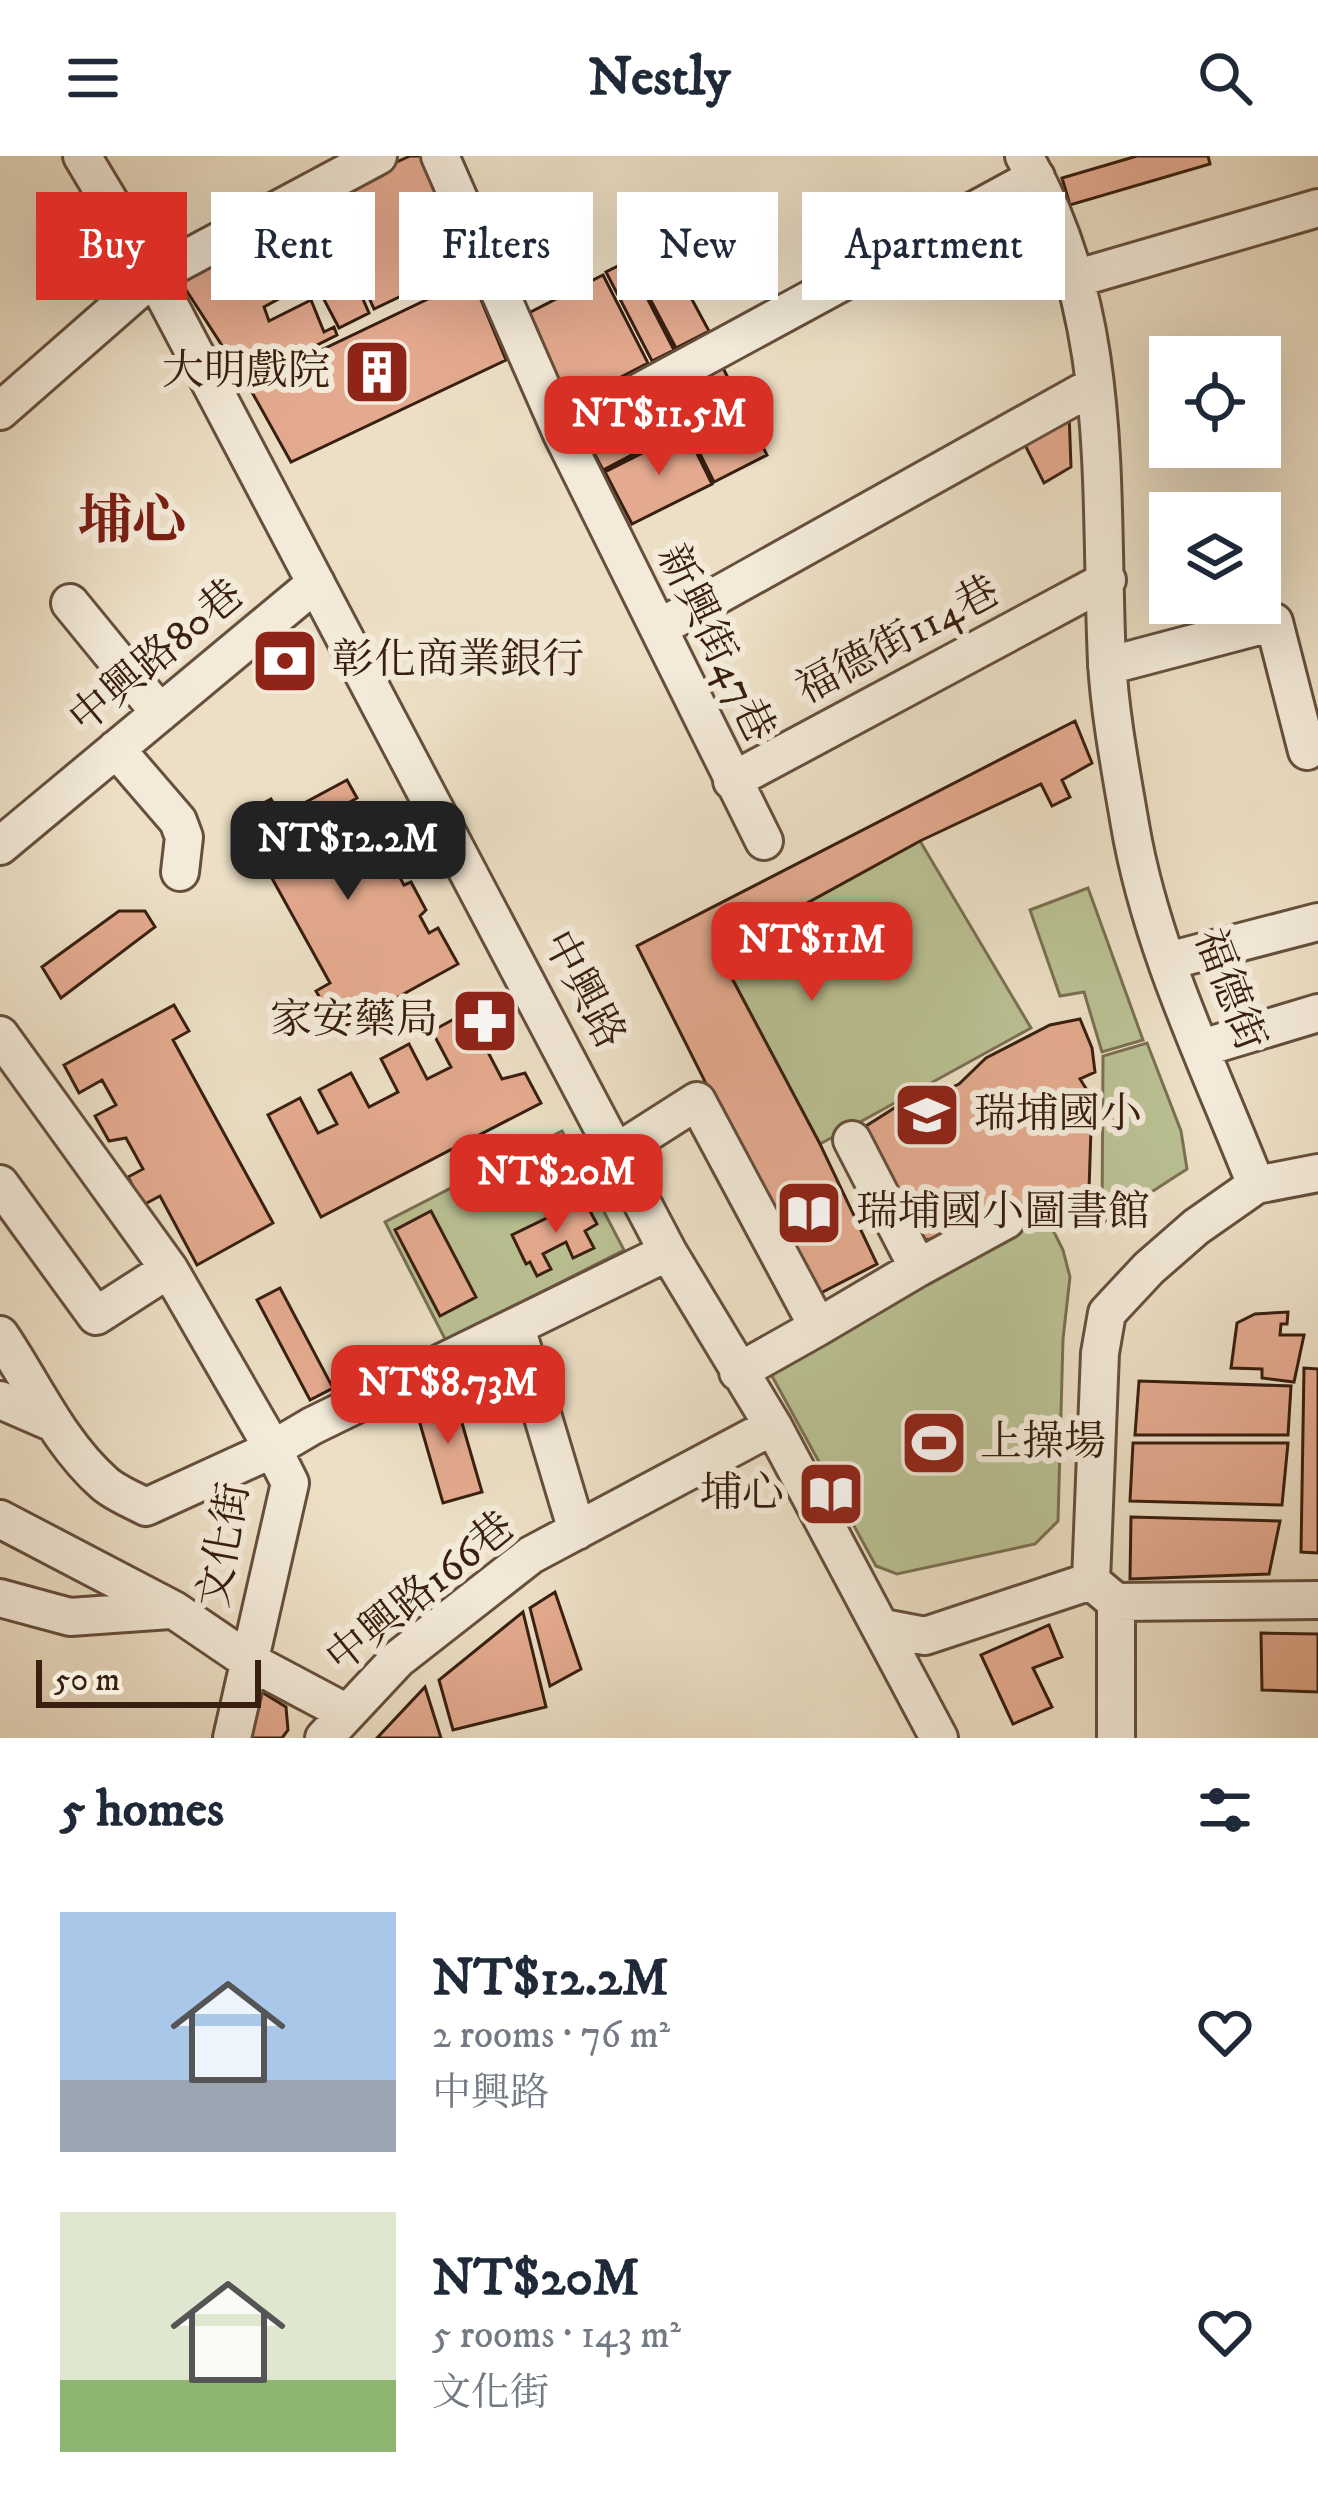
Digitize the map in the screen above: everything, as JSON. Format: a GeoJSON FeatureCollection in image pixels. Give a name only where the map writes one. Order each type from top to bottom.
{"type":"FeatureCollection","features":[{"type":"Feature","properties":{"kind":"street","name":"中興路"},"geometry":{"type":"LineString","coordinates":[[82,156],[104,192]]}},
{"type":"Feature","properties":{"kind":"street"},"geometry":{"type":"LineString","coordinates":[[187,257],[343,165],[378,156]]}},
{"type":"Feature","properties":{"kind":"street","name":"新興街47巷"},"geometry":{"type":"LineString","coordinates":[[440,156],[562,434],[764,842]]}},
{"type":"Feature","properties":{"kind":"street"},"geometry":{"type":"LineString","coordinates":[[562,434],[1030,166]]}},
{"type":"Feature","properties":{"kind":"street","name":"福德街"},"geometry":{"type":"LineString","coordinates":[[1030,166],[1078,278],[1095,385],[1107,580],[1107,665],[1140,874],[1168,961],[1256,1185]]}},
{"type":"Feature","properties":{"kind":"street"},"geometry":{"type":"LineString","coordinates":[[1078,278],[1318,208]]}},
{"type":"Feature","properties":{"kind":"street"},"geometry":{"type":"LineString","coordinates":[[0,411],[127,300]]}},
{"type":"Feature","properties":{"kind":"street","name":"中興路"},"geometry":{"type":"LineString","coordinates":[[167,300],[668,1252],[773,1426],[940,1738]]}},
{"type":"Feature","properties":{"kind":"street"},"geometry":{"type":"LineString","coordinates":[[659,628],[1095,385]]}},
{"type":"Feature","properties":{"kind":"street","name":"福德街114巷"},"geometry":{"type":"LineString","coordinates":[[732,781],[1107,580]]}},
{"type":"Feature","properties":{"kind":"street","name":"中興路80巷"},"geometry":{"type":"LineString","coordinates":[[0,846],[316,583]]}},
{"type":"Feature","properties":{"kind":"street"},"geometry":{"type":"LineString","coordinates":[[70,603],[160,712]]}},
{"type":"Feature","properties":{"kind":"street"},"geometry":{"type":"LineString","coordinates":[[1107,665],[1274,622],[1307,751]]}},
{"type":"Feature","properties":{"kind":"street"},"geometry":{"type":"LineString","coordinates":[[116,749],[178,821],[184,838],[180,872]]}},
{"type":"Feature","properties":{"kind":"street"},"geometry":{"type":"LineString","coordinates":[[1168,961],[1318,922]]}},
{"type":"Feature","properties":{"kind":"street"},"geometry":{"type":"LineString","coordinates":[[1202,1048],[1318,1013]]}},
{"type":"Feature","properties":{"kind":"street"},"geometry":{"type":"LineString","coordinates":[[0,1035],[169,1269],[273,1449],[146,1507],[106,1486],[51,1421],[0,1335]]}},
{"type":"Feature","properties":{"kind":"street"},"geometry":{"type":"LineString","coordinates":[[617,1152],[697,1101],[818,1327]]}},
{"type":"Feature","properties":{"kind":"street"},"geometry":{"type":"LineString","coordinates":[[852,1140],[918,1268]]}},
{"type":"Feature","properties":{"kind":"street"},"geometry":{"type":"LineString","coordinates":[[1116,1738],[1103,1592],[1100,1353],[1108,1313],[1196,1226],[1256,1185],[1318,1173]]}},
{"type":"Feature","properties":{"kind":"street"},"geometry":{"type":"LineString","coordinates":[[0,1184],[96,1316],[169,1269]]}},
{"type":"Feature","properties":{"kind":"street"},"geometry":{"type":"LineString","coordinates":[[738,1372],[1006,1220]]}},
{"type":"Feature","properties":{"kind":"street","name":"文化街"},"geometry":{"type":"LineString","coordinates":[[232,1738],[290,1483],[273,1449],[668,1252]]}},
{"type":"Feature","properties":{"kind":"street"},"geometry":{"type":"LineString","coordinates":[[516,1327],[577,1531]]}},
{"type":"Feature","properties":{"kind":"street"},"geometry":{"type":"LineString","coordinates":[[0,1400],[51,1421]]}},
{"type":"Feature","properties":{"kind":"street","name":"中興路166巷"},"geometry":{"type":"LineString","coordinates":[[334,1725],[398,1659],[531,1555],[773,1426]]}},
{"type":"Feature","properties":{"kind":"street"},"geometry":{"type":"LineString","coordinates":[[0,1520],[174,1610],[334,1725]]}},
{"type":"Feature","properties":{"kind":"street"},"geometry":{"type":"LineString","coordinates":[[883,1628],[926,1636],[1103,1592],[1318,1600]]}},
{"type":"Feature","properties":{"kind":"street"},"geometry":{"type":"LineString","coordinates":[[0,1598],[70,1617],[174,1610]]}},
{"type":"Feature","properties":{"kind":"green space"},"geometry":{"type":"Polygon","coordinates":[[[920,841],[1031,1028],[820,1144],[718,952],[920,841]]]}},
{"type":"Feature","properties":{"kind":"green space"},"geometry":{"type":"Polygon","coordinates":[[[1088,888],[1143,1040],[1102,1052],[1084,992],[1060,996],[1030,910],[1088,888]]]}},
{"type":"Feature","properties":{"kind":"green space"},"geometry":{"type":"Polygon","coordinates":[[[1147,1043],[1181,1131],[1187,1169],[1102,1224],[1103,1056],[1147,1043]]]}},
{"type":"Feature","properties":{"kind":"green space"},"geometry":{"type":"Polygon","coordinates":[[[562,1131],[624,1250],[446,1341],[385,1222],[562,1131]]]}},
{"type":"Feature","properties":{"kind":"green space","name":"上操場"},"geometry":{"type":"Polygon","coordinates":[[[1046,1216],[1070,1277],[1063,1339],[1058,1521],[1035,1544],[897,1574],[876,1566],[766,1365],[1046,1216]]]}},
{"type":"Feature","properties":{"kind":"building"},"geometry":{"type":"Polygon","coordinates":[[[410,156],[423,156],[438,192],[399,192],[399,297],[374,309],[370,300],[375,300],[375,192],[331,192],[410,156]]]}},
{"type":"Feature","properties":{"kind":"building"},"geometry":{"type":"Polygon","coordinates":[[[1137,156],[1208,156],[1210,164],[1070,205],[1062,178],[1137,156]]]}},
{"type":"Feature","properties":{"kind":"building"},"geometry":{"type":"Polygon","coordinates":[[[211,259],[211,300],[277,300],[264,307],[269,321],[311,300],[324,332],[334,327],[337,335],[245,381],[187,291],[187,274],[211,259]]]}},
{"type":"Feature","properties":{"kind":"building"},"geometry":{"type":"Polygon","coordinates":[[[617,266],[617,293],[606,272],[617,266]]]}},
{"type":"Feature","properties":{"kind":"building"},"geometry":{"type":"Polygon","coordinates":[[[603,275],[648,363],[567,405],[521,317],[554,300],[593,300],[593,280],[603,275]]]}},
{"type":"Feature","properties":{"kind":"building"},"geometry":{"type":"Polygon","coordinates":[[[324,300],[363,300],[369,313],[339,328],[324,300]]]}},
{"type":"Feature","properties":{"kind":"building","name":"大明戲院"},"geometry":{"type":"Polygon","coordinates":[[[426,300],[481,300],[506,360],[291,462],[248,385],[426,300]]]}},
{"type":"Feature","properties":{"kind":"building"},"geometry":{"type":"Polygon","coordinates":[[[620,300],[648,300],[674,350],[652,361],[620,300]]]}},
{"type":"Feature","properties":{"kind":"building"},"geometry":{"type":"Polygon","coordinates":[[[651,300],[692,300],[709,331],[676,348],[651,300]]]}},
{"type":"Feature","properties":{"kind":"building"},"geometry":{"type":"Polygon","coordinates":[[[723,368],[767,455],[714,482],[670,394],[723,368]]]}},
{"type":"Feature","properties":{"kind":"building"},"geometry":{"type":"Polygon","coordinates":[[[668,395],[685,427],[603,470],[586,438],[668,395]]]}},
{"type":"Feature","properties":{"kind":"building"},"geometry":{"type":"Polygon","coordinates":[[[1069,412],[1071,467],[1044,483],[1021,437],[1069,412]]]}},
{"type":"Feature","properties":{"kind":"building"},"geometry":{"type":"Polygon","coordinates":[[[686,431],[712,484],[632,524],[605,472],[686,431]]]}},
{"type":"Feature","properties":{"kind":"building"},"geometry":{"type":"Polygon","coordinates":[[[1075,721],[1092,763],[1062,780],[1070,797],[1052,806],[1041,784],[920,841],[718,952],[820,1144],[877,1264],[813,1297],[637,946],[1075,721]]]}},
{"type":"Feature","properties":{"kind":"building"},"geometry":{"type":"Polygon","coordinates":[[[347,780],[357,798],[350,802],[369,835],[375,832],[404,885],[411,882],[426,910],[420,916],[429,933],[438,928],[458,964],[338,1030],[316,991],[330,983],[238,817],[271,799],[280,816],[347,780]]]}},
{"type":"Feature","properties":{"kind":"building"},"geometry":{"type":"Polygon","coordinates":[[[119,911],[145,911],[155,927],[61,998],[42,967],[119,911]]]}},
{"type":"Feature","properties":{"kind":"building"},"geometry":{"type":"Polygon","coordinates":[[[174,1005],[189,1031],[173,1040],[273,1223],[197,1265],[160,1196],[143,1205],[128,1177],[143,1169],[126,1138],[109,1141],[95,1116],[116,1105],[102,1080],[79,1093],[64,1065],[174,1005]]]}},
{"type":"Feature","properties":{"kind":"building"},"geometry":{"type":"Polygon","coordinates":[[[467,1012],[502,1079],[525,1073],[541,1103],[321,1217],[268,1115],[300,1098],[318,1133],[337,1124],[319,1090],[351,1073],[369,1107],[398,1092],[381,1059],[409,1044],[427,1079],[451,1067],[432,1031],[467,1012]]]}},
{"type":"Feature","properties":{"kind":"building"},"geometry":{"type":"Polygon","coordinates":[[[1080,1019],[1092,1048],[1095,1072],[1080,1079],[1092,1098],[1089,1190],[1093,1215],[1084,1220],[1075,1196],[1033,1198],[965,1233],[926,1240],[906,1216],[864,1132],[866,1126],[896,1107],[959,1084],[986,1058],[1050,1025],[1080,1019]]]}},
{"type":"Feature","properties":{"kind":"building"},"geometry":{"type":"Polygon","coordinates":[[[584,1200],[597,1224],[585,1231],[594,1248],[573,1258],[566,1242],[543,1254],[551,1269],[537,1276],[512,1235],[584,1200]]]}},
{"type":"Feature","properties":{"kind":"building"},"geometry":{"type":"Polygon","coordinates":[[[431,1211],[476,1297],[440,1316],[395,1230],[431,1211]]]}},
{"type":"Feature","properties":{"kind":"building"},"geometry":{"type":"Polygon","coordinates":[[[280,1288],[333,1388],[310,1400],[257,1300],[280,1288]]]}},
{"type":"Feature","properties":{"kind":"building"},"geometry":{"type":"Polygon","coordinates":[[[1288,1312],[1280,1335],[1304,1335],[1294,1382],[1262,1378],[1262,1369],[1231,1368],[1237,1323],[1255,1314],[1288,1312]]]}},
{"type":"Feature","properties":{"kind":"building"},"geometry":{"type":"Polygon","coordinates":[[[1304,1368],[1318,1369],[1318,1553],[1301,1552],[1304,1368]]]}},
{"type":"Feature","properties":{"kind":"building"},"geometry":{"type":"Polygon","coordinates":[[[1139,1381],[1291,1386],[1288,1435],[1135,1435],[1139,1381]]]}},
{"type":"Feature","properties":{"kind":"building"},"geometry":{"type":"Polygon","coordinates":[[[453,1392],[482,1492],[443,1503],[414,1403],[453,1392]]]}},
{"type":"Feature","properties":{"kind":"building"},"geometry":{"type":"Polygon","coordinates":[[[1133,1443],[1288,1443],[1282,1505],[1130,1501],[1133,1443]]]}},
{"type":"Feature","properties":{"kind":"building"},"geometry":{"type":"Polygon","coordinates":[[[1131,1517],[1280,1521],[1269,1574],[1130,1579],[1131,1517]]]}},
{"type":"Feature","properties":{"kind":"building"},"geometry":{"type":"Polygon","coordinates":[[[555,1592],[581,1669],[550,1686],[530,1608],[555,1592]]]}},
{"type":"Feature","properties":{"kind":"building"},"geometry":{"type":"Polygon","coordinates":[[[523,1612],[546,1707],[453,1730],[439,1680],[523,1612]]]}},
{"type":"Feature","properties":{"kind":"building"},"geometry":{"type":"Polygon","coordinates":[[[1049,1625],[1062,1657],[1033,1668],[1052,1707],[1013,1724],[981,1655],[1049,1625]]]}},
{"type":"Feature","properties":{"kind":"building"},"geometry":{"type":"Polygon","coordinates":[[[1261,1633],[1318,1634],[1318,1692],[1262,1690],[1261,1633]]]}},
{"type":"Feature","properties":{"kind":"building"},"geometry":{"type":"Polygon","coordinates":[[[425,1687],[441,1738],[377,1738],[425,1687]]]}},
{"type":"Feature","properties":{"kind":"building"},"geometry":{"type":"Polygon","coordinates":[[[260,1691],[286,1707],[288,1730],[282,1738],[249,1738],[260,1691]]]}},
{"type":"Feature","properties":{"kind":"place","name":"大明戲院"},"geometry":{"type":"Point","coordinates":[377,372]}},
{"type":"Feature","properties":{"kind":"place","name":"彰化商業銀行"},"geometry":{"type":"Point","coordinates":[285,661]}},
{"type":"Feature","properties":{"kind":"place","name":"家安藥局"},"geometry":{"type":"Point","coordinates":[485,1021]}},
{"type":"Feature","properties":{"kind":"place","name":"瑞埔國小"},"geometry":{"type":"Point","coordinates":[927,1115]}},
{"type":"Feature","properties":{"kind":"place","name":"瑞埔國小圖書館"},"geometry":{"type":"Point","coordinates":[809,1213]}},
{"type":"Feature","properties":{"kind":"place","name":"上操場"},"geometry":{"type":"Point","coordinates":[934,1443]}},
{"type":"Feature","properties":{"kind":"place","name":"埔心"},"geometry":{"type":"Point","coordinates":[831,1494]}},
{"type":"Feature","properties":{"kind":"district","name":"埔心"},"geometry":{"type":"Point","coordinates":[132,522]}}]}
